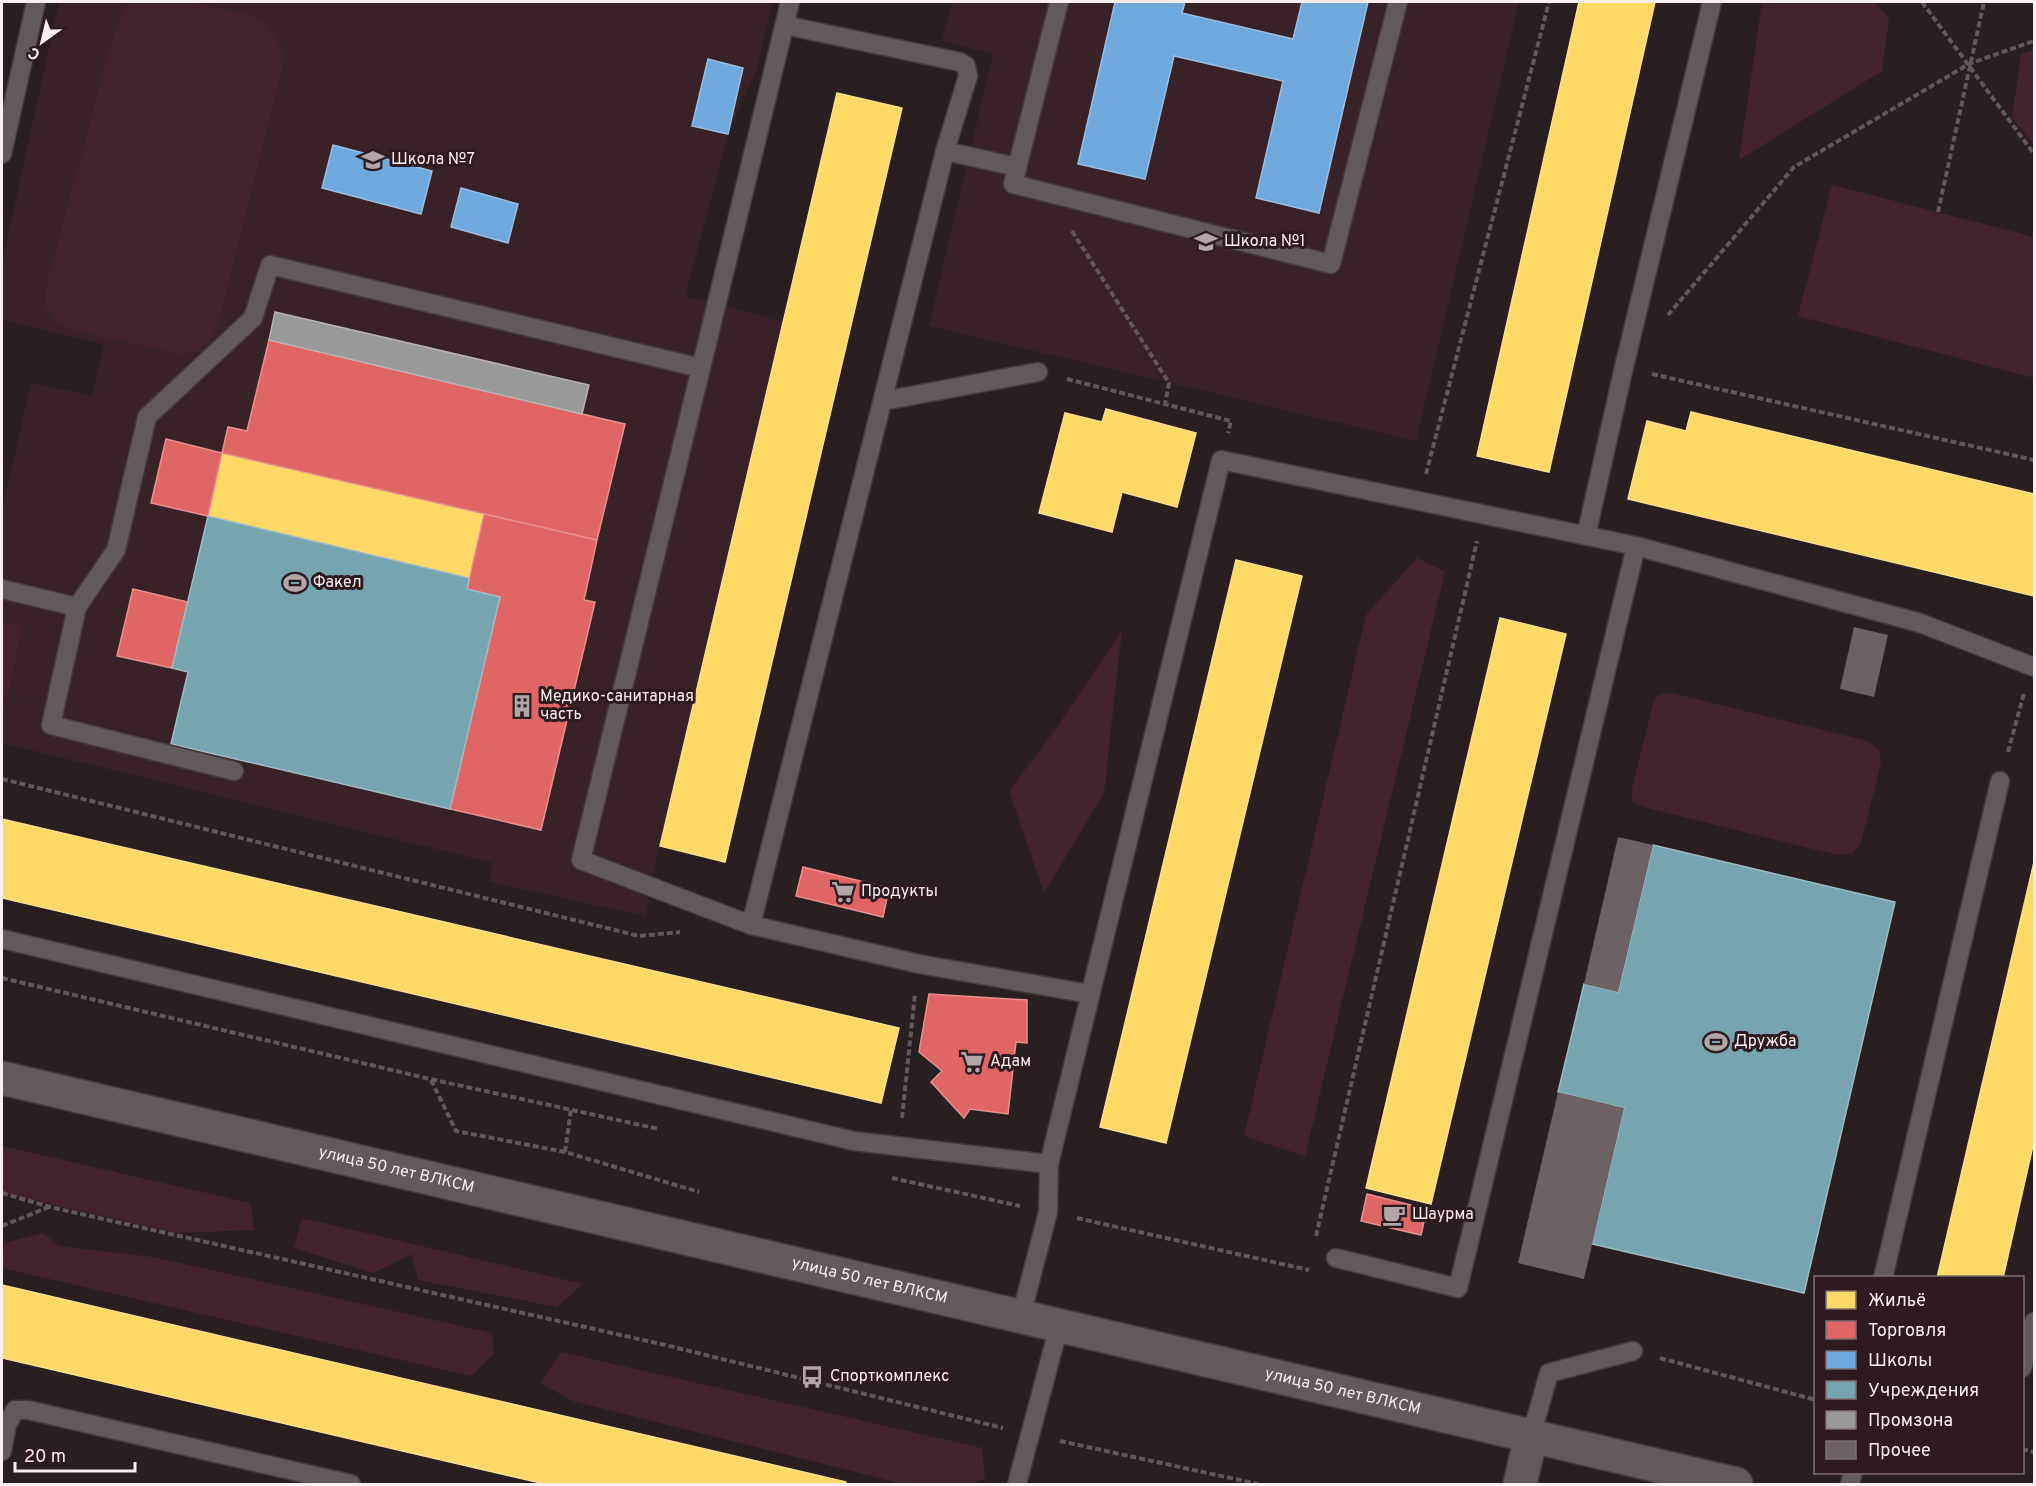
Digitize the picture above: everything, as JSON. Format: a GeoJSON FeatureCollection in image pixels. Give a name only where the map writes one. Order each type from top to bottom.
{"type":"FeatureCollection","features":[{"type":"Feature","properties":{"kind":"main road","name":"улица 50 лет ВЛКСМ"},"geometry":{"type":"LineString","coordinates":[[2,1078],[1736,1485]]}},
{"type":"Feature","properties":{"kind":"main road"},"geometry":{"type":"LineString","coordinates":[[1520,1485],[1531,1436]]}},
{"type":"Feature","properties":{"kind":"lane"},"geometry":{"type":"LineString","coordinates":[[2,154],[4,128],[36,2]]}},
{"type":"Feature","properties":{"kind":"lane"},"geometry":{"type":"LineString","coordinates":[[790,2],[582,860],[751,925],[919,963],[1090,994]]}},
{"type":"Feature","properties":{"kind":"lane"},"geometry":{"type":"LineString","coordinates":[[1059,2],[1013,183],[1331,264],[1398,2]]}},
{"type":"Feature","properties":{"kind":"lane"},"geometry":{"type":"LineString","coordinates":[[1586,536],[1624,367],[1712,2]]}},
{"type":"Feature","properties":{"kind":"lane"},"geometry":{"type":"LineString","coordinates":[[751,925],[945,152],[968,76],[966,66],[960,62],[784,25]]}},
{"type":"Feature","properties":{"kind":"lane"},"geometry":{"type":"LineString","coordinates":[[945,152],[1017,167]]}},
{"type":"Feature","properties":{"kind":"lane"},"geometry":{"type":"LineString","coordinates":[[234,771],[51,725],[77,606],[116,550],[147,417],[253,318],[270,265],[700,369]]}},
{"type":"Feature","properties":{"kind":"lane"},"geometry":{"type":"LineString","coordinates":[[883,401],[1038,372]]}},
{"type":"Feature","properties":{"kind":"lane"},"geometry":{"type":"LineString","coordinates":[[1021,1316],[1048,1212],[1049,1164],[1221,460],[1636,546],[1920,623],[2033,667]]}},
{"type":"Feature","properties":{"kind":"lane"},"geometry":{"type":"LineString","coordinates":[[1336,1258],[1458,1288],[1636,546]]}},
{"type":"Feature","properties":{"kind":"lane"},"geometry":{"type":"LineString","coordinates":[[2,589],[77,606]]}},
{"type":"Feature","properties":{"kind":"lane"},"geometry":{"type":"LineString","coordinates":[[1883,1276],[2000,782]]}},
{"type":"Feature","properties":{"kind":"lane"},"geometry":{"type":"LineString","coordinates":[[2,939],[855,1142],[1049,1164]]}},
{"type":"Feature","properties":{"kind":"lane"},"geometry":{"type":"LineString","coordinates":[[2024,1360],[2034,1322]]}},
{"type":"Feature","properties":{"kind":"lane"},"geometry":{"type":"LineString","coordinates":[[1017,1485],[1059,1326]]}},
{"type":"Feature","properties":{"kind":"lane"},"geometry":{"type":"LineString","coordinates":[[1531,1436],[1549,1373],[1633,1351]]}},
{"type":"Feature","properties":{"kind":"lane"},"geometry":{"type":"LineString","coordinates":[[2,1451],[7,1425],[15,1410],[28,1410],[351,1485]]}},
{"type":"Feature","properties":{"kind":"path"},"geometry":{"type":"LineString","coordinates":[[1419,501],[1549,2]]}},
{"type":"Feature","properties":{"kind":"path"},"geometry":{"type":"LineString","coordinates":[[1922,2],[2034,154]]}},
{"type":"Feature","properties":{"kind":"path"},"geometry":{"type":"LineString","coordinates":[[1938,212],[1984,2]]}},
{"type":"Feature","properties":{"kind":"path"},"geometry":{"type":"LineString","coordinates":[[1662,322],[1794,167],[1969,64],[2034,41]]}},
{"type":"Feature","properties":{"kind":"path"},"geometry":{"type":"LineString","coordinates":[[1047,192],[1169,383],[1165,404]]}},
{"type":"Feature","properties":{"kind":"path"},"geometry":{"type":"LineString","coordinates":[[1624,367],[2034,460]]}},
{"type":"Feature","properties":{"kind":"path"},"geometry":{"type":"LineString","coordinates":[[1038,372],[1231,421],[1221,460]]}},
{"type":"Feature","properties":{"kind":"path"},"geometry":{"type":"LineString","coordinates":[[1314,1247],[1483,514]]}},
{"type":"Feature","properties":{"kind":"path"},"geometry":{"type":"LineString","coordinates":[[2000,782],[2033,667]]}},
{"type":"Feature","properties":{"kind":"path"},"geometry":{"type":"LineString","coordinates":[[2,779],[639,936],[684,932]]}},
{"type":"Feature","properties":{"kind":"path"},"geometry":{"type":"LineString","coordinates":[[898,1147],[919,963]]}},
{"type":"Feature","properties":{"kind":"path"},"geometry":{"type":"LineString","coordinates":[[430,1079],[456,1131],[565,1152],[699,1192]]}},
{"type":"Feature","properties":{"kind":"path"},"geometry":{"type":"LineString","coordinates":[[565,1152],[571,1109]]}},
{"type":"Feature","properties":{"kind":"path"},"geometry":{"type":"LineString","coordinates":[[2,1193],[50,1207],[661,1344],[1030,1435],[1258,1485]]}},
{"type":"Feature","properties":{"kind":"path"},"geometry":{"type":"LineString","coordinates":[[2,1226],[50,1207]]}},
{"type":"Feature","properties":{"kind":"path"},"geometry":{"type":"LineString","coordinates":[[1308,1270],[1311,1258]]}},
{"type":"Feature","properties":{"kind":"path"},"geometry":{"type":"LineString","coordinates":[[1633,1351],[1814,1400]]}},
{"type":"Feature","properties":{"kind":"shaded area"},"geometry":{"type":"Polygon","coordinates":[[[59,2],[772,2],[757,68],[728,134],[685,297],[783,322],[650,886],[646,916],[489,882],[493,863],[2,743],[2,721],[23,626],[2,621],[2,511],[31,383],[92,396],[104,344],[2,320],[2,264],[59,2]]]}},
{"type":"Feature","properties":{"kind":"shaded area"},"geometry":{"type":"Polygon","coordinates":[[[133,2],[190,2],[245,13],[267,25],[279,44],[284,61],[219,320],[211,340],[197,351],[180,354],[78,331],[57,322],[45,306],[46,287],[116,26],[125,8],[133,2]]]}},
{"type":"Feature","properties":{"kind":"shaded area","name":"Школа №1"},"geometry":{"type":"Polygon","coordinates":[[[952,2],[1519,2],[1416,441],[929,326],[993,54],[942,41],[952,2]]]}},
{"type":"Feature","properties":{"kind":"shaded area"},"geometry":{"type":"Polygon","coordinates":[[[1762,2],[1874,2],[1889,18],[1882,71],[1739,160],[1762,2]]]}},
{"type":"Feature","properties":{"kind":"shaded area"},"geometry":{"type":"Polygon","coordinates":[[[2034,50],[2034,145],[2012,118],[2021,54],[2034,50]]]}},
{"type":"Feature","properties":{"kind":"shaded area"},"geometry":{"type":"Polygon","coordinates":[[[1832,185],[2034,237],[2034,378],[1798,316],[1832,185]]]}},
{"type":"Feature","properties":{"kind":"shaded area"},"geometry":{"type":"Polygon","coordinates":[[[1417,558],[1445,572],[1305,1156],[1244,1136],[1366,615],[1417,558]]]}},
{"type":"Feature","properties":{"kind":"shaded area"},"geometry":{"type":"Polygon","coordinates":[[[2,621],[23,626],[2,721],[2,621]]]}},
{"type":"Feature","properties":{"kind":"shaded area"},"geometry":{"type":"Polygon","coordinates":[[[1122,630],[1104,793],[1044,893],[1009,791],[1057,727],[1122,630]]]}},
{"type":"Feature","properties":{"kind":"shaded area"},"geometry":{"type":"Polygon","coordinates":[[[1672,693],[1867,741],[1879,749],[1881,763],[1861,842],[1852,854],[1838,855],[1643,807],[1632,801],[1632,789],[1653,704],[1659,694],[1672,693]]]}},
{"type":"Feature","properties":{"kind":"shaded area"},"geometry":{"type":"Polygon","coordinates":[[[2,1146],[250,1203],[255,1230],[176,1233],[2,1193],[2,1146]]]}},
{"type":"Feature","properties":{"kind":"shaded area"},"geometry":{"type":"Polygon","coordinates":[[[302,1218],[583,1284],[557,1307],[418,1280],[412,1254],[373,1273],[294,1248],[302,1218]]]}},
{"type":"Feature","properties":{"kind":"shaded area"},"geometry":{"type":"Polygon","coordinates":[[[43,1233],[59,1246],[153,1257],[492,1333],[494,1353],[471,1376],[2,1268],[5,1243],[43,1233]]]}},
{"type":"Feature","properties":{"kind":"shaded area"},"geometry":{"type":"Polygon","coordinates":[[[561,1352],[982,1448],[985,1478],[972,1484],[903,1484],[573,1401],[540,1383],[561,1352]]]}},
{"type":"Feature","properties":{"kind":"building: Жильё"},"geometry":{"type":"Polygon","coordinates":[[[1579,2],[1655,2],[1549,472],[1477,456],[1579,2]]]}},
{"type":"Feature","properties":{"kind":"building: Жильё"},"geometry":{"type":"Polygon","coordinates":[[[837,93],[902,108],[725,862],[660,846],[837,93]]]}},
{"type":"Feature","properties":{"kind":"building: Жильё"},"geometry":{"type":"Polygon","coordinates":[[[1106,409],[1196,433],[1177,507],[1122,492],[1112,532],[1039,513],[1065,413],[1102,422],[1106,409]]]}},
{"type":"Feature","properties":{"kind":"building: Жильё"},"geometry":{"type":"Polygon","coordinates":[[[1691,412],[2034,494],[2034,596],[1628,499],[1647,421],[1686,431],[1691,412]]]}},
{"type":"Feature","properties":{"kind":"building: Жильё"},"geometry":{"type":"Polygon","coordinates":[[[222,453],[484,514],[469,578],[208,516],[222,453]]]}},
{"type":"Feature","properties":{"kind":"building: Жильё"},"geometry":{"type":"Polygon","coordinates":[[[1236,560],[1302,576],[1166,1143],[1100,1127],[1236,560]]]}},
{"type":"Feature","properties":{"kind":"building: Жильё"},"geometry":{"type":"Polygon","coordinates":[[[1500,618],[1566,634],[1431,1204],[1366,1188],[1500,618]]]}},
{"type":"Feature","properties":{"kind":"building: Жильё"},"geometry":{"type":"Polygon","coordinates":[[[2,819],[899,1028],[881,1103],[2,898],[2,819]]]}},
{"type":"Feature","properties":{"kind":"building: Жильё"},"geometry":{"type":"Polygon","coordinates":[[[2034,862],[2034,1141],[2003,1276],[1937,1276],[2034,862]]]}},
{"type":"Feature","properties":{"kind":"building: Жильё"},"geometry":{"type":"Polygon","coordinates":[[[2,1285],[846,1482],[845,1484],[545,1484],[2,1358],[2,1285]]]}},
{"type":"Feature","properties":{"kind":"building: Торговля"},"geometry":{"type":"Polygon","coordinates":[[[269,340],[625,424],[597,540],[222,453],[228,427],[247,431],[269,340]]]}},
{"type":"Feature","properties":{"kind":"building: Торговля"},"geometry":{"type":"Polygon","coordinates":[[[166,439],[222,453],[208,516],[151,503],[166,439]]]}},
{"type":"Feature","properties":{"kind":"building: Торговля","name":"Медико-санитарная часть"},"geometry":{"type":"Polygon","coordinates":[[[484,514],[597,540],[584,600],[595,602],[541,830],[450,809],[500,597],[467,589],[484,514]]]}},
{"type":"Feature","properties":{"kind":"building: Торговля"},"geometry":{"type":"Polygon","coordinates":[[[133,589],[188,602],[172,668],[117,656],[133,589]]]}},
{"type":"Feature","properties":{"kind":"building: Торговля","name":"Продукты"},"geometry":{"type":"Polygon","coordinates":[[[803,867],[889,888],[883,917],[796,896],[803,867]]]}},
{"type":"Feature","properties":{"kind":"building: Торговля","name":"Адам"},"geometry":{"type":"Polygon","coordinates":[[[929,994],[1027,1000],[1027,1043],[1016,1042],[1008,1114],[970,1109],[964,1118],[931,1082],[942,1071],[919,1052],[929,994]]]}},
{"type":"Feature","properties":{"kind":"building: Торговля","name":"Шаурма"},"geometry":{"type":"Polygon","coordinates":[[[1367,1194],[1427,1209],[1421,1235],[1361,1221],[1367,1194]]]}},
{"type":"Feature","properties":{"kind":"building: Школы"},"geometry":{"type":"Polygon","coordinates":[[[1115,2],[1185,2],[1182,13],[1293,39],[1302,2],[1368,2],[1319,213],[1256,198],[1283,81],[1174,56],[1145,179],[1078,164],[1115,2]]]}},
{"type":"Feature","properties":{"kind":"building: Школы"},"geometry":{"type":"Polygon","coordinates":[[[708,59],[743,68],[728,134],[692,126],[708,59]]]}},
{"type":"Feature","properties":{"kind":"building: Школы"},"geometry":{"type":"Polygon","coordinates":[[[333,145],[432,171],[421,214],[322,188],[333,145]]]}},
{"type":"Feature","properties":{"kind":"building: Школы"},"geometry":{"type":"Polygon","coordinates":[[[461,188],[518,204],[508,243],[451,227],[461,188]]]}},
{"type":"Feature","properties":{"kind":"building: Учреждения"},"geometry":{"type":"Polygon","coordinates":[[[208,516],[469,578],[467,589],[500,597],[450,809],[171,744],[188,672],[172,668],[208,516]]]}},
{"type":"Feature","properties":{"kind":"building: Учреждения","name":"Дружба"},"geometry":{"type":"Polygon","coordinates":[[[1653,845],[1895,902],[1804,1293],[1592,1244],[1624,1108],[1558,1092],[1584,984],[1618,992],[1653,845]]]}},
{"type":"Feature","properties":{"kind":"building: Промзона"},"geometry":{"type":"Polygon","coordinates":[[[275,312],[589,385],[582,414],[269,340],[275,312]]]}},
{"type":"Feature","properties":{"kind":"building: Прочее"},"geometry":{"type":"Polygon","coordinates":[[[1854,627],[1888,635],[1874,697],[1840,689],[1854,627]]]}},
{"type":"Feature","properties":{"kind":"building: Прочее"},"geometry":{"type":"Polygon","coordinates":[[[1618,837],[1653,845],[1618,992],[1584,984],[1618,837]]]}},
{"type":"Feature","properties":{"kind":"building: Прочее"},"geometry":{"type":"Polygon","coordinates":[[[1558,1092],[1624,1108],[1584,1279],[1518,1263],[1558,1092]]]}},
{"type":"Feature","properties":{"kind":"place","name":"Школа №7"},"geometry":{"type":"Point","coordinates":[373,160]}},
{"type":"Feature","properties":{"kind":"place","name":"Школа №1"},"geometry":{"type":"Point","coordinates":[1206,242]}},
{"type":"Feature","properties":{"kind":"place","name":"Факел"},"geometry":{"type":"Point","coordinates":[295,583]}},
{"type":"Feature","properties":{"kind":"place","name":"Медико-санитарная часть"},"geometry":{"type":"Point","coordinates":[522,706]}},
{"type":"Feature","properties":{"kind":"place","name":"Продукты"},"geometry":{"type":"Point","coordinates":[843,892]}},
{"type":"Feature","properties":{"kind":"place","name":"Дружба"},"geometry":{"type":"Point","coordinates":[1716,1042]}},
{"type":"Feature","properties":{"kind":"place","name":"Адам"},"geometry":{"type":"Point","coordinates":[972,1062]}},
{"type":"Feature","properties":{"kind":"place","name":"Шаурма"},"geometry":{"type":"Point","coordinates":[1394,1215]}},
{"type":"Feature","properties":{"kind":"place","name":"Спорткомплекс"},"geometry":{"type":"Point","coordinates":[812,1377]}}]}
